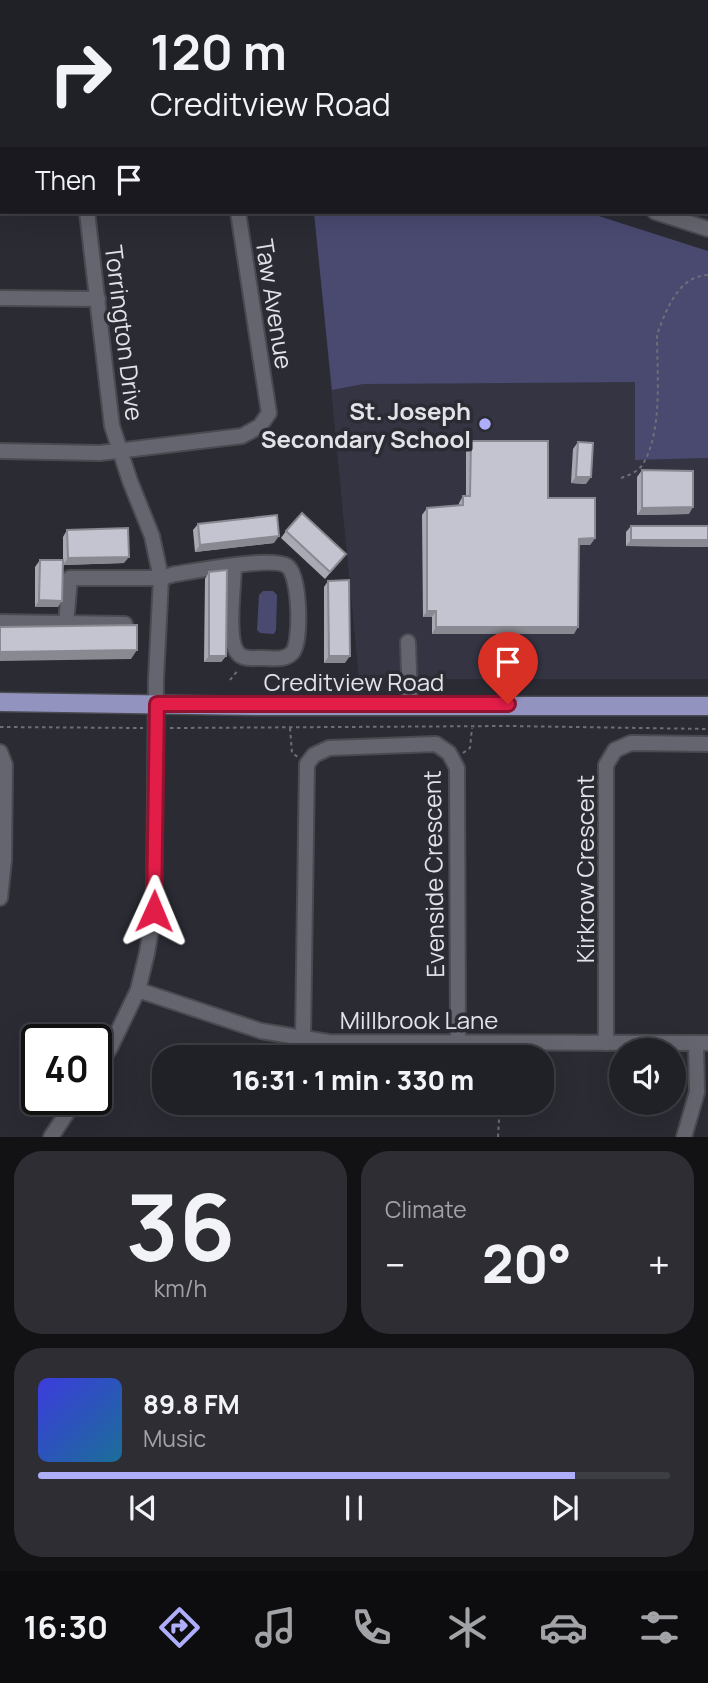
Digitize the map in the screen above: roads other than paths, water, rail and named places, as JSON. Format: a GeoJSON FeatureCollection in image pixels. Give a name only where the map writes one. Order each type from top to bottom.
{"type":"FeatureCollection","features":[{"type":"Feature","properties":{"kind":"main road","name":"Creditview Road"},"geometry":{"type":"LineString","coordinates":[[0,702],[708,706]]}},
{"type":"Feature","properties":{"kind":"street","name":"Torrington Drive"},"geometry":{"type":"LineString","coordinates":[[87,214],[112,426],[152,536],[161,578],[154,911],[138,990],[112,1044]]}},
{"type":"Feature","properties":{"kind":"street","name":"Taw Avenue"},"geometry":{"type":"LineString","coordinates":[[121,452],[242,436],[260,426],[269,413],[238,214]]}},
{"type":"Feature","properties":{"kind":"street"},"geometry":{"type":"LineString","coordinates":[[661,214],[708,229]]}},
{"type":"Feature","properties":{"kind":"street"},"geometry":{"type":"LineString","coordinates":[[0,298],[98,299]]}},
{"type":"Feature","properties":{"kind":"street"},"geometry":{"type":"LineString","coordinates":[[0,451],[121,452]]}},
{"type":"Feature","properties":{"kind":"street"},"geometry":{"type":"LineString","coordinates":[[66,623],[70,578],[161,578],[175,574],[234,566],[268,562],[286,565],[293,573],[297,586],[297,645],[292,654],[283,659],[247,658],[236,651],[232,639],[234,566]]}},
{"type":"Feature","properties":{"kind":"street"},"geometry":{"type":"LineString","coordinates":[[0,622],[125,624]]}},
{"type":"Feature","properties":{"kind":"street"},"geometry":{"type":"LineString","coordinates":[[408,642],[410,705]]}},
{"type":"Feature","properties":{"kind":"street","name":"Kirkrow Crescent"},"geometry":{"type":"LineString","coordinates":[[606,1042],[606,765],[615,750],[631,743],[708,744]]}},
{"type":"Feature","properties":{"kind":"street","name":"Evenside Crescent"},"geometry":{"type":"LineString","coordinates":[[303,1038],[307,764],[314,755],[329,748],[436,744],[449,753],[457,768],[458,1043]]}},
{"type":"Feature","properties":{"kind":"street"},"geometry":{"type":"LineString","coordinates":[[0,752],[5,765],[4,860],[0,898]]}},
{"type":"Feature","properties":{"kind":"street","name":"Millbrook Lane"},"geometry":{"type":"LineString","coordinates":[[138,990],[261,1031],[328,1042],[702,1043]]}},
{"type":"Feature","properties":{"kind":"street"},"geometry":{"type":"LineString","coordinates":[[684,1137],[697,1092],[702,1043]]}},
{"type":"Feature","properties":{"kind":"street"},"geometry":{"type":"LineString","coordinates":[[51,1137],[65,1115]]}},
{"type":"Feature","properties":{"kind":"place","name":"St. Joseph Secondary School"},"geometry":{"type":"Point","coordinates":[485,424]}}]}
